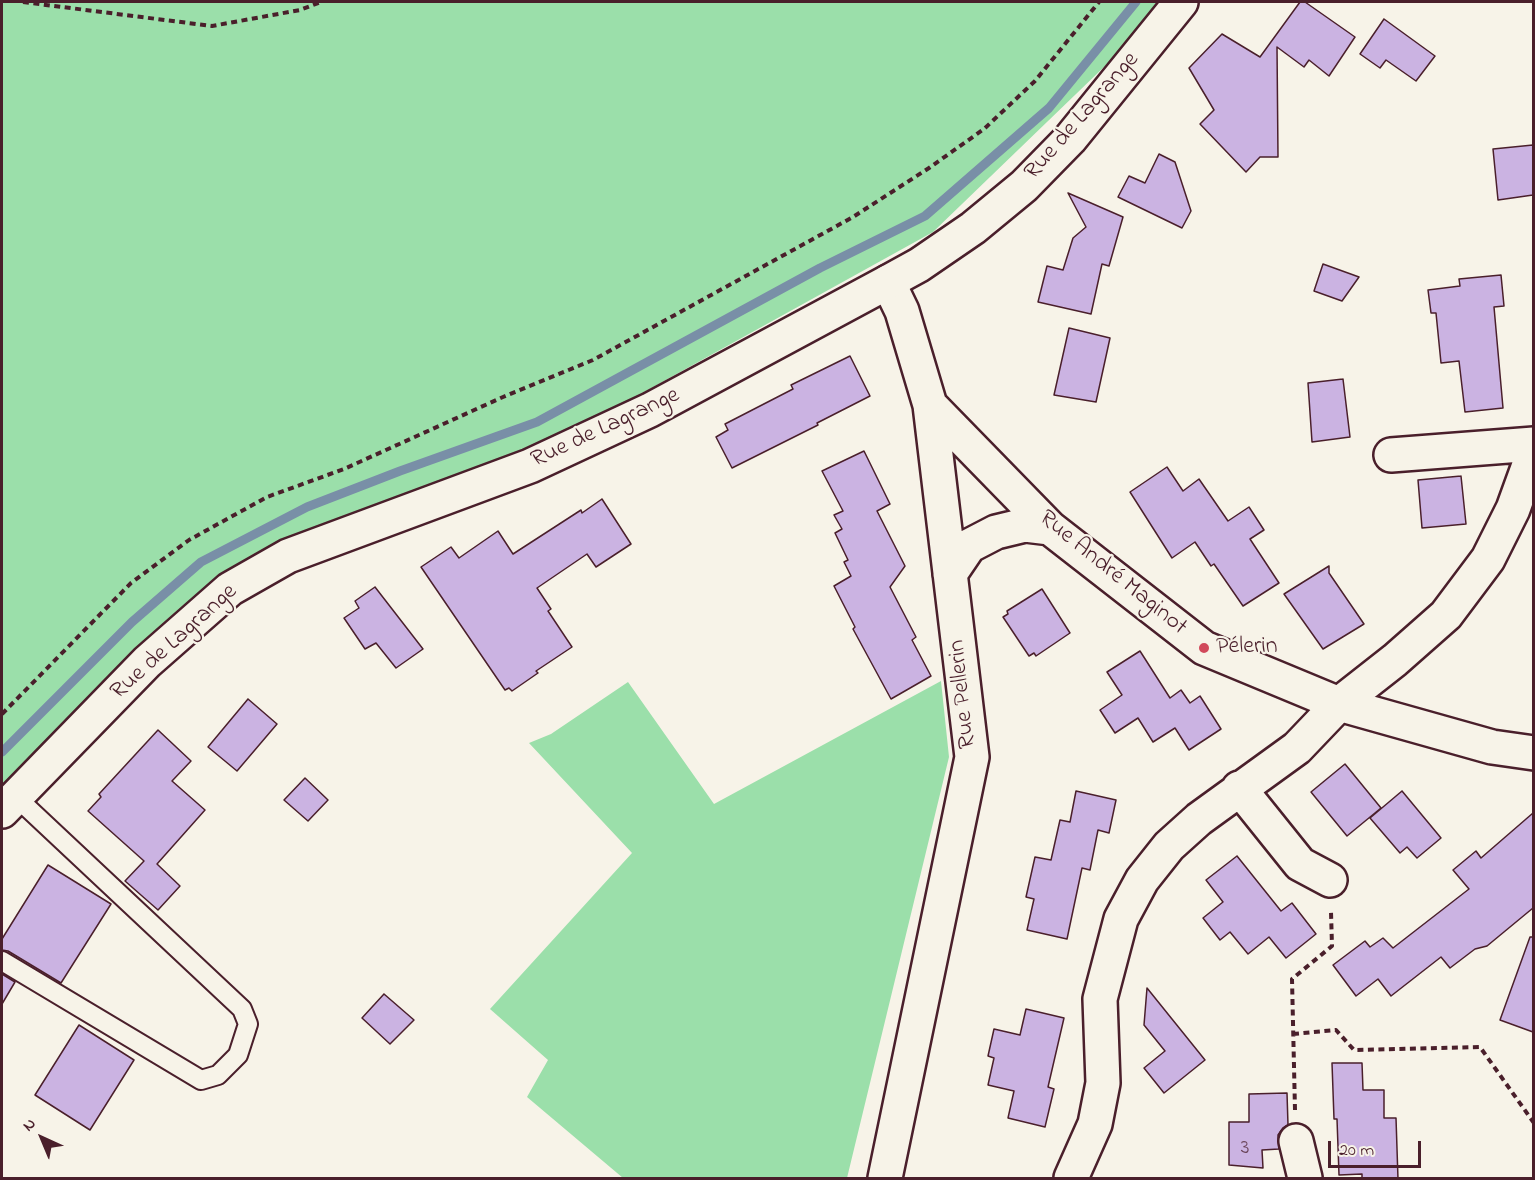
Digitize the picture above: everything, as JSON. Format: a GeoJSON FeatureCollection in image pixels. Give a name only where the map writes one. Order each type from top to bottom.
{"type":"FeatureCollection","features":[{"type":"Feature","properties":{"kind":"street","name":"Rue de Lagrange"},"geometry":{"type":"LineString","coordinates":[[9,804],[147,662],[230,589],[288,556],[530,466],[650,410],[919,265],[973,228],[1024,186],[1070,139],[1181,2]]}},
{"type":"Feature","properties":{"kind":"street","name":"Rue Pellerin"},"geometry":{"type":"LineString","coordinates":[[885,1179],[972,757],[930,405],[903,311],[888,282]]}},
{"type":"Feature","properties":{"kind":"street","name":"Rue André Maginot"},"geometry":{"type":"LineString","coordinates":[[930,405],[1050,528],[1204,648],[1339,704],[1492,747],[1533,753]]}},
{"type":"Feature","properties":{"kind":"street"},"geometry":{"type":"LineString","coordinates":[[1390,455],[1533,444]]}},
{"type":"Feature","properties":{"kind":"street"},"geometry":{"type":"LineString","coordinates":[[1071,1179],[1095,1124],[1103,1083],[1100,999],[1121,919],[1142,880],[1169,846],[1199,819],[1297,748],[1339,704],[1395,660],[1446,615],[1488,559],[1513,509],[1533,451]]}},
{"type":"Feature","properties":{"kind":"street"},"geometry":{"type":"LineString","coordinates":[[950,574],[969,546],[996,532],[1025,525],[1050,528]]}},
{"type":"Feature","properties":{"kind":"street"},"geometry":{"type":"LineString","coordinates":[[1239,788],[1300,864],[1330,880]]}},
{"type":"Feature","properties":{"kind":"street"},"geometry":{"type":"LineString","coordinates":[[1296,1141],[1305,1179]]}},
{"type":"Feature","properties":{"kind":"lane"},"geometry":{"type":"LineString","coordinates":[[2,961],[201,1080],[218,1075],[238,1055],[248,1024],[242,1009],[9,804]]}},
{"type":"Feature","properties":{"kind":"path"},"geometry":{"type":"LineString","coordinates":[[23,2],[212,26],[300,10],[321,2]]}},
{"type":"Feature","properties":{"kind":"path"},"geometry":{"type":"LineString","coordinates":[[2,714],[131,583],[189,540],[267,497],[344,470],[503,397],[593,360],[853,217],[929,168],[984,129],[1035,81],[1099,2]]}},
{"type":"Feature","properties":{"kind":"path"},"geometry":{"type":"LineString","coordinates":[[1296,1141],[1292,979],[1332,946],[1330,880]]}},
{"type":"Feature","properties":{"kind":"path"},"geometry":{"type":"LineString","coordinates":[[1293,1034],[1336,1030],[1354,1050],[1480,1047],[1533,1122]]}},
{"type":"Feature","properties":{"kind":"green space"},"geometry":{"type":"Polygon","coordinates":[[[2,2],[1163,2],[1133,39],[933,232],[570,433],[217,578],[2,788],[2,2]]]}},
{"type":"Feature","properties":{"kind":"green space"},"geometry":{"type":"Polygon","coordinates":[[[941,681],[949,757],[847,1178],[623,1178],[527,1097],[548,1060],[490,1009],[632,853],[529,743],[551,734],[628,682],[714,804],[941,681]]]}},
{"type":"Feature","properties":{"kind":"building"},"geometry":{"type":"Polygon","coordinates":[[[1300,2],[1305,2],[1355,37],[1329,76],[1309,60],[1304,67],[1277,47],[1278,157],[1260,157],[1246,172],[1200,124],[1214,110],[1189,68],[1222,34],[1260,57],[1300,2]]]}},
{"type":"Feature","properties":{"kind":"building"},"geometry":{"type":"Polygon","coordinates":[[[1384,19],[1435,56],[1416,81],[1386,60],[1380,68],[1360,54],[1384,19]]]}},
{"type":"Feature","properties":{"kind":"building"},"geometry":{"type":"Polygon","coordinates":[[[1533,145],[1533,195],[1498,200],[1493,149],[1533,145]]]}},
{"type":"Feature","properties":{"kind":"building"},"geometry":{"type":"Polygon","coordinates":[[[1159,154],[1175,162],[1191,211],[1182,228],[1118,197],[1129,176],[1145,183],[1159,154]]]}},
{"type":"Feature","properties":{"kind":"building"},"geometry":{"type":"Polygon","coordinates":[[[1068,193],[1123,217],[1109,266],[1102,264],[1091,314],[1038,302],[1047,266],[1063,270],[1073,238],[1086,227],[1068,193]]]}},
{"type":"Feature","properties":{"kind":"building"},"geometry":{"type":"Polygon","coordinates":[[[1323,264],[1359,277],[1342,301],[1314,291],[1323,264]]]}},
{"type":"Feature","properties":{"kind":"building"},"geometry":{"type":"Polygon","coordinates":[[[1501,275],[1504,306],[1494,307],[1503,408],[1465,412],[1459,361],[1441,363],[1436,313],[1431,313],[1428,290],[1460,286],[1459,279],[1501,275]]]}},
{"type":"Feature","properties":{"kind":"building"},"geometry":{"type":"Polygon","coordinates":[[[1069,328],[1110,338],[1096,402],[1054,395],[1069,328]]]}},
{"type":"Feature","properties":{"kind":"building"},"geometry":{"type":"Polygon","coordinates":[[[850,356],[870,396],[732,468],[716,437],[728,430],[725,424],[793,389],[791,385],[850,356]]]}},
{"type":"Feature","properties":{"kind":"building"},"geometry":{"type":"Polygon","coordinates":[[[1343,379],[1350,437],[1312,442],[1308,383],[1343,379]]]}},
{"type":"Feature","properties":{"kind":"building"},"geometry":{"type":"Polygon","coordinates":[[[864,451],[890,504],[877,511],[905,566],[890,587],[916,637],[912,640],[931,676],[891,699],[853,629],[855,627],[834,586],[851,576],[844,562],[848,560],[835,533],[842,529],[834,515],[843,511],[822,471],[864,451]]]}},
{"type":"Feature","properties":{"kind":"building"},"geometry":{"type":"Polygon","coordinates":[[[1167,467],[1183,491],[1199,479],[1228,521],[1249,507],[1264,530],[1250,539],[1279,583],[1243,606],[1214,564],[1211,566],[1195,542],[1172,558],[1130,492],[1167,467]]]}},
{"type":"Feature","properties":{"kind":"building"},"geometry":{"type":"Polygon","coordinates":[[[1461,476],[1466,524],[1422,528],[1418,480],[1461,476]]]}},
{"type":"Feature","properties":{"kind":"building"},"geometry":{"type":"Polygon","coordinates":[[[602,499],[631,544],[596,567],[587,554],[537,588],[551,609],[548,611],[572,647],[536,671],[538,673],[512,691],[509,688],[505,690],[421,567],[451,547],[459,558],[498,531],[513,554],[602,499]]]}},
{"type":"Feature","properties":{"kind":"building"},"geometry":{"type":"Polygon","coordinates":[[[1329,566],[1329,573],[1364,624],[1323,649],[1284,594],[1329,566]]]}},
{"type":"Feature","properties":{"kind":"building"},"geometry":{"type":"Polygon","coordinates":[[[375,587],[423,649],[396,668],[376,643],[365,649],[344,618],[359,608],[355,601],[375,587]]]}},
{"type":"Feature","properties":{"kind":"building"},"geometry":{"type":"Polygon","coordinates":[[[1042,589],[1070,633],[1036,656],[1034,653],[1029,656],[1003,617],[1008,614],[1007,611],[1042,589]]]}},
{"type":"Feature","properties":{"kind":"building"},"geometry":{"type":"Polygon","coordinates":[[[1140,651],[1170,698],[1181,690],[1190,703],[1200,696],[1221,729],[1189,750],[1175,728],[1153,742],[1138,718],[1115,733],[1100,710],[1122,695],[1107,672],[1140,651]]]}},
{"type":"Feature","properties":{"kind":"building"},"geometry":{"type":"Polygon","coordinates":[[[248,699],[277,724],[237,771],[208,747],[248,699]]]}},
{"type":"Feature","properties":{"kind":"building"},"geometry":{"type":"Polygon","coordinates":[[[158,730],[191,761],[172,781],[205,810],[157,864],[180,886],[158,910],[125,881],[144,861],[88,811],[101,797],[99,794],[158,730]]]}},
{"type":"Feature","properties":{"kind":"building"},"geometry":{"type":"Polygon","coordinates":[[[1345,764],[1381,808],[1347,836],[1311,792],[1345,764]]]}},
{"type":"Feature","properties":{"kind":"building"},"geometry":{"type":"Polygon","coordinates":[[[305,778],[328,800],[308,821],[284,800],[305,778]]]}},
{"type":"Feature","properties":{"kind":"building"},"geometry":{"type":"Polygon","coordinates":[[[1076,791],[1116,800],[1109,833],[1098,830],[1090,870],[1082,868],[1067,939],[1027,930],[1034,899],[1026,897],[1035,857],[1051,860],[1060,820],[1070,822],[1076,791]]]}},
{"type":"Feature","properties":{"kind":"building"},"geometry":{"type":"Polygon","coordinates":[[[1402,791],[1441,838],[1417,858],[1407,847],[1400,853],[1370,818],[1402,791]]]}},
{"type":"Feature","properties":{"kind":"building"},"geometry":{"type":"Polygon","coordinates":[[[1533,813],[1533,908],[1487,946],[1475,949],[1450,968],[1441,957],[1391,996],[1378,979],[1356,996],[1333,965],[1365,941],[1370,947],[1383,938],[1393,948],[1469,889],[1453,870],[1476,851],[1481,858],[1533,813]]]}},
{"type":"Feature","properties":{"kind":"building"},"geometry":{"type":"Polygon","coordinates":[[[1237,856],[1281,911],[1292,903],[1316,934],[1286,958],[1269,937],[1248,954],[1230,932],[1220,940],[1203,918],[1223,902],[1206,880],[1237,856]]]}},
{"type":"Feature","properties":{"kind":"building"},"geometry":{"type":"Polygon","coordinates":[[[48,865],[111,904],[61,983],[8,951],[2,950],[2,939],[48,865]]]}},
{"type":"Feature","properties":{"kind":"building"},"geometry":{"type":"Polygon","coordinates":[[[1530,937],[1533,937],[1533,1032],[1500,1020],[1530,937]]]}},
{"type":"Feature","properties":{"kind":"building"},"geometry":{"type":"Polygon","coordinates":[[[2,974],[15,982],[2,1004],[2,974]]]}},
{"type":"Feature","properties":{"kind":"building"},"geometry":{"type":"Polygon","coordinates":[[[1147,988],[1205,1060],[1164,1093],[1144,1068],[1165,1051],[1144,1025],[1147,988]]]}},
{"type":"Feature","properties":{"kind":"building"},"geometry":{"type":"Polygon","coordinates":[[[384,994],[414,1020],[390,1044],[362,1018],[384,994]]]}},
{"type":"Feature","properties":{"kind":"building"},"geometry":{"type":"Polygon","coordinates":[[[1026,1009],[1064,1018],[1048,1087],[1054,1089],[1045,1127],[1008,1118],[1014,1091],[988,1085],[994,1058],[988,1056],[994,1029],[1020,1035],[1026,1009]]]}},
{"type":"Feature","properties":{"kind":"building"},"geometry":{"type":"Polygon","coordinates":[[[79,1025],[134,1060],[90,1130],[35,1095],[79,1025]]]}},
{"type":"Feature","properties":{"kind":"building"},"geometry":{"type":"Polygon","coordinates":[[[1332,1063],[1362,1063],[1363,1090],[1384,1090],[1384,1118],[1396,1118],[1398,1179],[1362,1179],[1362,1174],[1339,1175],[1332,1063]]]}},
{"type":"Feature","properties":{"kind":"building"},"geometry":{"type":"Polygon","coordinates":[[[1287,1093],[1288,1125],[1278,1135],[1279,1149],[1262,1150],[1263,1168],[1229,1165],[1229,1122],[1249,1122],[1249,1094],[1287,1093]]]}},
{"type":"Feature","properties":{"kind":"waterway"},"geometry":{"type":"LineString","coordinates":[[2,752],[132,622],[201,562],[307,507],[537,422],[820,268],[925,216],[1049,108],[1136,2]]}},
{"type":"Feature","properties":{"kind":"place","name":"Pélerin"},"geometry":{"type":"Point","coordinates":[1204,648]}}]}
